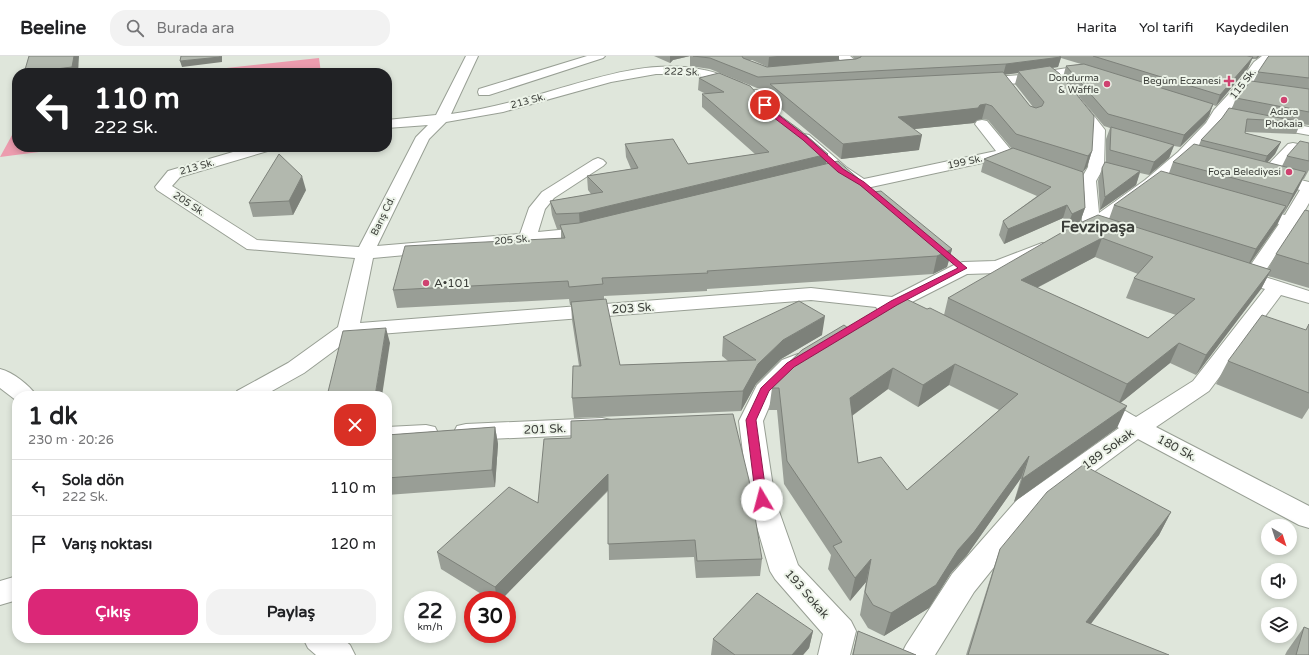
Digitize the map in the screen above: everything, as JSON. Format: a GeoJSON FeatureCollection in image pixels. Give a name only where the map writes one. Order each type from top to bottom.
{"type":"FeatureCollection","features":[{"type":"Feature","properties":{"kind":"street","name":"Barış Cd."},"geometry":{"type":"LineString","coordinates":[[348,330],[365,253],[423,137],[441,120],[472,56]]}},
{"type":"Feature","properties":{"kind":"street"},"geometry":{"type":"LineString","coordinates":[[484,92],[599,56]]}},
{"type":"Feature","properties":{"kind":"street"},"geometry":{"type":"LineString","coordinates":[[818,68],[854,64],[842,56]]}},
{"type":"Feature","properties":{"kind":"street","name":"115 Sk."},"geometry":{"type":"LineString","coordinates":[[1211,116],[1243,87],[1258,65],[1269,56]]}},
{"type":"Feature","properties":{"kind":"street"},"geometry":{"type":"LineString","coordinates":[[636,62],[645,72],[698,60]]}},
{"type":"Feature","properties":{"kind":"street"},"geometry":{"type":"LineString","coordinates":[[1243,62],[1258,65]]}},
{"type":"Feature","properties":{"kind":"street"},"geometry":{"type":"LineString","coordinates":[[704,73],[726,69]]}},
{"type":"Feature","properties":{"kind":"street","name":"222 Sk."},"geometry":{"type":"LineString","coordinates":[[645,72],[679,70],[704,73],[756,94],[765,105]]}},
{"type":"Feature","properties":{"kind":"street"},"geometry":{"type":"LineString","coordinates":[[964,83],[1058,78],[1080,70],[1095,75]]}},
{"type":"Feature","properties":{"kind":"street","name":"213 Sk."},"geometry":{"type":"LineString","coordinates":[[392,124],[441,120],[518,105],[609,78],[645,72]]}},
{"type":"Feature","properties":{"kind":"street"},"geometry":{"type":"LineString","coordinates":[[1058,78],[1105,132],[1091,226]]}},
{"type":"Feature","properties":{"kind":"street"},"geometry":{"type":"LineString","coordinates":[[1003,80],[1013,92]]}},
{"type":"Feature","properties":{"kind":"street"},"geometry":{"type":"LineString","coordinates":[[1243,87],[1258,89]]}},
{"type":"Feature","properties":{"kind":"street"},"geometry":{"type":"LineString","coordinates":[[756,94],[809,91]]}},
{"type":"Feature","properties":{"kind":"street"},"geometry":{"type":"LineString","coordinates":[[868,318],[957,263],[998,267],[1091,226],[1159,185],[1211,116],[1234,116]]}},
{"type":"Feature","properties":{"kind":"street"},"geometry":{"type":"LineString","coordinates":[[1256,121],[1309,132]]}},
{"type":"Feature","properties":{"kind":"street"},"geometry":{"type":"LineString","coordinates":[[982,124],[1006,153],[1036,164]]}},
{"type":"Feature","properties":{"kind":"street"},"geometry":{"type":"LineString","coordinates":[[793,129],[833,172],[862,184],[880,199]]}},
{"type":"Feature","properties":{"kind":"street"},"geometry":{"type":"LineString","coordinates":[[1265,176],[1293,147]]}},
{"type":"Feature","properties":{"kind":"street","name":"213 Sk."},"geometry":{"type":"LineString","coordinates":[[174,174],[249,152]]}},
{"type":"Feature","properties":{"kind":"street","name":"199 Sk."},"geometry":{"type":"LineString","coordinates":[[862,184],[1006,153]]}},
{"type":"Feature","properties":{"kind":"street"},"geometry":{"type":"LineString","coordinates":[[527,239],[538,208],[548,195],[598,163]]}},
{"type":"Feature","properties":{"kind":"street"},"geometry":{"type":"LineString","coordinates":[[1250,172],[1309,187],[1290,222],[1244,276],[1309,297]]}},
{"type":"Feature","properties":{"kind":"street"},"geometry":{"type":"LineString","coordinates":[[1073,176],[1098,173]]}},
{"type":"Feature","properties":{"kind":"street","name":"205 Sk."},"geometry":{"type":"LineString","coordinates":[[174,174],[163,187],[253,245],[365,253],[580,234],[603,228]]}},
{"type":"Feature","properties":{"kind":"street"},"geometry":{"type":"LineString","coordinates":[[1131,177],[1159,185]]}},
{"type":"Feature","properties":{"kind":"street"},"geometry":{"type":"LineString","coordinates":[[1236,206],[1309,227]]}},
{"type":"Feature","properties":{"kind":"street"},"geometry":{"type":"LineString","coordinates":[[1091,226],[1120,236]]}},
{"type":"Feature","properties":{"kind":"street","name":"189 Sokak"},"geometry":{"type":"LineString","coordinates":[[917,655],[963,583],[1027,507],[1138,427],[1201,386],[1277,287]]}},
{"type":"Feature","properties":{"kind":"street","name":"203 Sk."},"geometry":{"type":"LineString","coordinates":[[348,330],[811,294],[894,303]]}},
{"type":"Feature","properties":{"kind":"street"},"geometry":{"type":"LineString","coordinates":[[894,303],[936,324]]}},
{"type":"Feature","properties":{"kind":"street"},"geometry":{"type":"LineString","coordinates":[[254,391],[296,368],[348,330]]}},
{"type":"Feature","properties":{"kind":"street"},"geometry":{"type":"LineString","coordinates":[[728,422],[751,420],[764,390],[790,365],[816,350]]}},
{"type":"Feature","properties":{"kind":"street"},"geometry":{"type":"LineString","coordinates":[[281,391],[296,368]]}},
{"type":"Feature","properties":{"kind":"street"},"geometry":{"type":"LineString","coordinates":[[0,376],[19,391]]}},
{"type":"Feature","properties":{"kind":"street","name":"180 Sk."},"geometry":{"type":"LineString","coordinates":[[1076,395],[1309,518]]}},
{"type":"Feature","properties":{"kind":"street","name":"193 Sokak"},"geometry":{"type":"LineString","coordinates":[[751,420],[762,500],[785,571],[837,643]]}},
{"type":"Feature","properties":{"kind":"street","name":"201 Sk."},"geometry":{"type":"LineString","coordinates":[[392,435],[625,426]]}},
{"type":"Feature","properties":{"kind":"street"},"geometry":{"type":"LineString","coordinates":[[0,594],[12,590]]}},
{"type":"Feature","properties":{"kind":"street"},"geometry":{"type":"LineString","coordinates":[[325,643],[339,655]]}},
{"type":"Feature","properties":{"kind":"street"},"geometry":{"type":"LineString","coordinates":[[837,643],[868,645]]}},
{"type":"Feature","properties":{"kind":"shaded area"},"geometry":{"type":"Polygon","coordinates":[[[319,58],[320,68],[227,68],[319,58]]]}},
{"type":"Feature","properties":{"kind":"shaded area"},"geometry":{"type":"Polygon","coordinates":[[[12,135],[12,152],[39,152],[0,157],[12,135]]]}},
{"type":"Feature","properties":{"kind":"building"},"geometry":{"type":"Polygon","coordinates":[[[29,56],[74,56],[72,67],[25,68],[29,56]]]}},
{"type":"Feature","properties":{"kind":"building"},"geometry":{"type":"Polygon","coordinates":[[[181,56],[220,56],[220,57],[180,61],[181,56]]]}},
{"type":"Feature","properties":{"kind":"building"},"geometry":{"type":"Polygon","coordinates":[[[693,56],[742,56],[743,58],[767,67],[856,59],[861,56],[1061,57],[1006,64],[758,77],[710,58],[693,56]]]}},
{"type":"Feature","properties":{"kind":"building"},"geometry":{"type":"Polygon","coordinates":[[[1093,56],[1247,56],[1253,57],[1220,95],[1093,56]]]}},
{"type":"Feature","properties":{"kind":"building"},"geometry":{"type":"Polygon","coordinates":[[[1269,56],[1309,56],[1309,78],[1258,72],[1269,56]]]}},
{"type":"Feature","properties":{"kind":"building"},"geometry":{"type":"Polygon","coordinates":[[[1084,64],[1213,104],[1210,110],[1184,135],[1108,114],[1066,66],[1084,64]]]}},
{"type":"Feature","properties":{"kind":"building"},"geometry":{"type":"Polygon","coordinates":[[[1050,66],[1060,74],[1094,116],[1092,151],[1088,156],[1016,134],[992,106],[986,104],[980,105],[978,108],[898,117],[922,135],[843,144],[770,84],[1003,72],[1030,106],[1036,108],[1042,106],[1044,102],[1018,71],[1050,66]]]}},
{"type":"Feature","properties":{"kind":"building"},"geometry":{"type":"Polygon","coordinates":[[[719,73],[750,86],[770,108],[800,130],[828,154],[579,213],[556,214],[550,201],[603,192],[587,176],[638,168],[625,144],[673,139],[688,164],[769,152],[702,94],[724,92],[699,78],[719,73]]]}},
{"type":"Feature","properties":{"kind":"building"},"geometry":{"type":"Polygon","coordinates":[[[1251,81],[1309,89],[1309,112],[1236,98],[1251,81]]]}},
{"type":"Feature","properties":{"kind":"building"},"geometry":{"type":"Polygon","coordinates":[[[1229,108],[1301,122],[1247,119],[1245,133],[1281,142],[1267,156],[1201,140],[1222,118],[1229,108]]]}},
{"type":"Feature","properties":{"kind":"building"},"geometry":{"type":"Polygon","coordinates":[[[1111,127],[1174,145],[1154,162],[1110,150],[1111,127]]]}},
{"type":"Feature","properties":{"kind":"building"},"geometry":{"type":"Polygon","coordinates":[[[1300,141],[1309,143],[1309,161],[1287,156],[1300,141]]]}},
{"type":"Feature","properties":{"kind":"building"},"geometry":{"type":"Polygon","coordinates":[[[1194,144],[1306,172],[1293,194],[1173,162],[1194,144]]]}},
{"type":"Feature","properties":{"kind":"building"},"geometry":{"type":"Polygon","coordinates":[[[1013,148],[1083,172],[1085,208],[1072,214],[1067,205],[1008,229],[1003,221],[1051,187],[984,159],[1013,148]]]}},
{"type":"Feature","properties":{"kind":"building"},"geometry":{"type":"Polygon","coordinates":[[[279,154],[302,176],[289,201],[249,203],[279,154]]]}},
{"type":"Feature","properties":{"kind":"building"},"geometry":{"type":"Polygon","coordinates":[[[838,161],[874,192],[881,191],[952,249],[937,256],[707,271],[708,273],[602,278],[603,284],[569,287],[568,281],[393,290],[405,246],[565,238],[560,225],[579,223],[838,161]]]}},
{"type":"Feature","properties":{"kind":"building"},"geometry":{"type":"Polygon","coordinates":[[[1105,162],[1140,171],[1105,197],[1102,168],[1105,162]]]}},
{"type":"Feature","properties":{"kind":"building"},"geometry":{"type":"Polygon","coordinates":[[[1161,171],[1286,206],[1256,249],[1114,205],[1161,171]]]}},
{"type":"Feature","properties":{"kind":"building"},"geometry":{"type":"Polygon","coordinates":[[[1305,210],[1309,211],[1309,264],[1276,254],[1305,210]]]}},
{"type":"Feature","properties":{"kind":"building"},"geometry":{"type":"Polygon","coordinates":[[[1098,215],[1271,270],[1206,355],[1179,343],[1127,384],[948,298],[1073,226],[1098,215]],[[1102,238],[1021,280],[1148,338],[1195,299],[1134,278],[1153,257],[1102,238]]]}},
{"type":"Feature","properties":{"kind":"building"},"geometry":{"type":"Polygon","coordinates":[[[902,297],[927,309],[930,308],[1127,406],[1022,479],[1029,456],[974,532],[958,550],[936,585],[891,613],[873,605],[865,592],[871,559],[855,578],[833,546],[842,542],[787,461],[779,388],[772,388],[779,372],[802,350],[844,325],[848,328],[902,297]],[[955,364],[923,385],[893,368],[850,398],[858,463],[881,457],[907,490],[1018,394],[955,364]]]}},
{"type":"Feature","properties":{"kind":"building"},"geometry":{"type":"Polygon","coordinates":[[[606,299],[620,365],[756,360],[723,337],[799,301],[825,316],[783,340],[758,364],[743,391],[572,398],[573,366],[581,366],[571,302],[606,299]]]}},
{"type":"Feature","properties":{"kind":"building"},"geometry":{"type":"Polygon","coordinates":[[[1262,315],[1306,330],[1309,324],[1309,393],[1228,361],[1262,315]]]}},
{"type":"Feature","properties":{"kind":"building"},"geometry":{"type":"Polygon","coordinates":[[[386,328],[376,391],[328,391],[343,331],[386,328]]]}},
{"type":"Feature","properties":{"kind":"building"},"geometry":{"type":"Polygon","coordinates":[[[733,414],[749,480],[762,559],[697,561],[695,540],[608,544],[608,474],[495,587],[437,552],[509,487],[538,503],[544,439],[571,438],[571,421],[733,414]]]}},
{"type":"Feature","properties":{"kind":"building"},"geometry":{"type":"Polygon","coordinates":[[[495,427],[492,470],[392,478],[392,435],[495,427]]]}},
{"type":"Feature","properties":{"kind":"building"},"geometry":{"type":"Polygon","coordinates":[[[1083,465],[1171,512],[1086,622],[1169,655],[968,655],[1000,549],[1047,492],[1083,465]]]}},
{"type":"Feature","properties":{"kind":"building"},"geometry":{"type":"Polygon","coordinates":[[[757,593],[813,631],[792,655],[735,655],[713,639],[757,593]]]}},
{"type":"Feature","properties":{"kind":"building"},"geometry":{"type":"Polygon","coordinates":[[[1304,627],[1309,629],[1309,655],[1296,655],[1304,627]]]}},
{"type":"Feature","properties":{"kind":"building"},"geometry":{"type":"Polygon","coordinates":[[[858,631],[916,655],[853,655],[858,631]]]}},
{"type":"Feature","properties":{"kind":"place","name":"Begüm Eczanesi"},"geometry":{"type":"Point","coordinates":[1229,81]}},
{"type":"Feature","properties":{"kind":"place","name":"Dondurma & Waffle"},"geometry":{"type":"Point","coordinates":[1107,84]}},
{"type":"Feature","properties":{"kind":"place","name":"Adara Phokaia"},"geometry":{"type":"Point","coordinates":[1284,100]}},
{"type":"Feature","properties":{"kind":"place","name":"Foça Belediyesi"},"geometry":{"type":"Point","coordinates":[1289,172]}},
{"type":"Feature","properties":{"kind":"place","name":"A•101"},"geometry":{"type":"Point","coordinates":[426,283]}},
{"type":"Feature","properties":{"kind":"district","name":"Fevzipaşa"},"geometry":{"type":"Point","coordinates":[1098,227]}},
{"type":"Feature","properties":{"kind":"route"},"geometry":{"type":"LineString","coordinates":[[762,500],[751,420],[764,390],[790,365],[894,303],[963,268],[862,184],[840,170],[805,138],[775,116],[765,105]]}}]}
